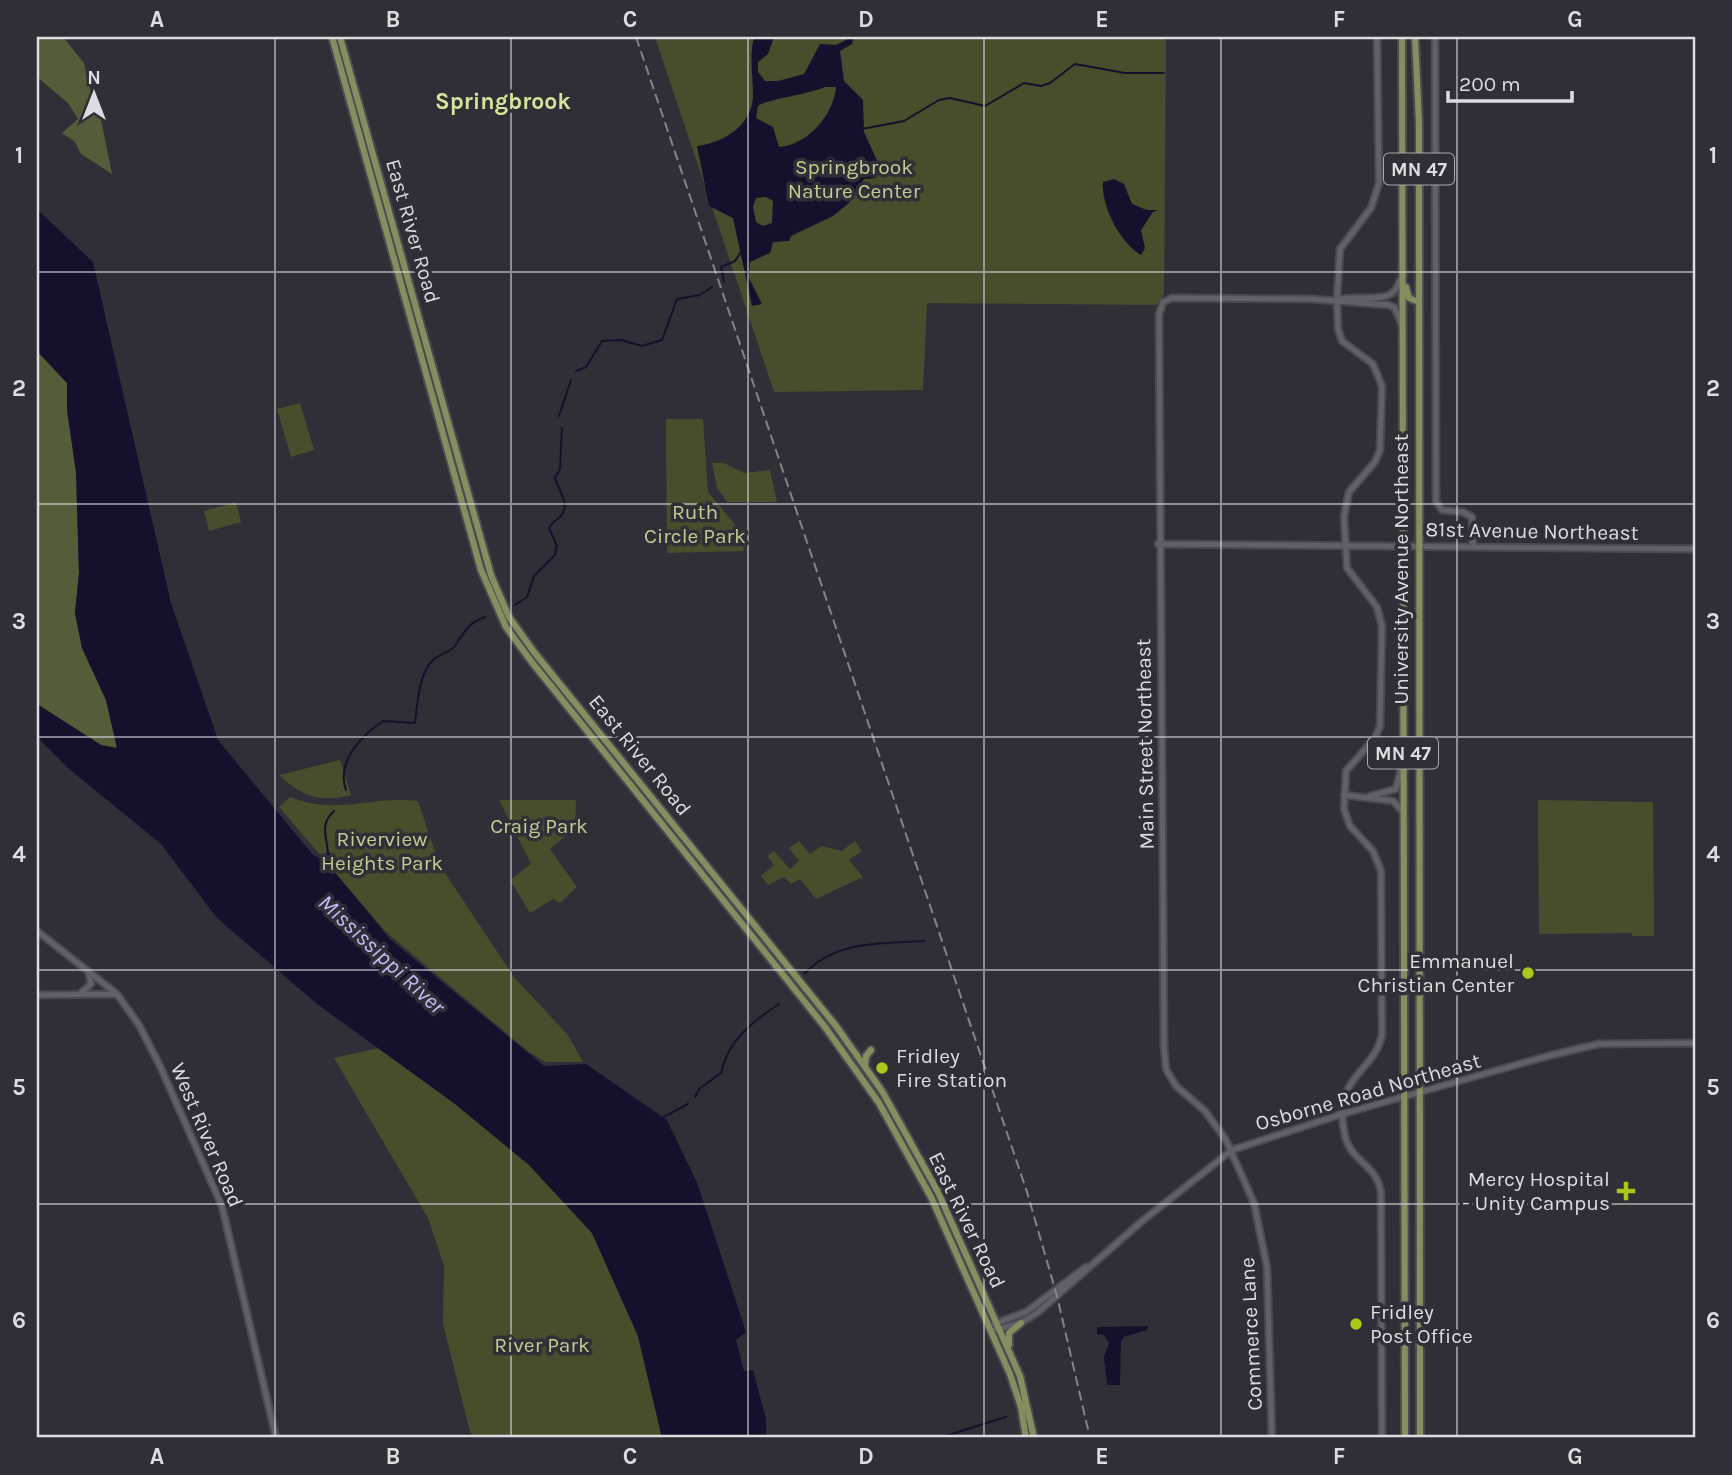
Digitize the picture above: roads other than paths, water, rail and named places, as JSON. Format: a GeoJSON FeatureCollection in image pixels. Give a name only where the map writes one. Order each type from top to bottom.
{"type":"FeatureCollection","features":[{"type":"Feature","properties":{"kind":"main road","name":"East River Road"},"geometry":{"type":"LineString","coordinates":[[332,37],[481,570],[496,607],[531,661],[847,1056],[879,1103],[931,1196],[990,1328],[1016,1390],[1026,1438]]}},
{"type":"Feature","properties":{"kind":"main road","name":"East River Road"},"geometry":{"type":"LineString","coordinates":[[341,37],[502,604],[534,652],[819,1006],[882,1091],[938,1192],[1009,1350],[1025,1390],[1034,1438]]}},
{"type":"Feature","properties":{"kind":"main road","name":"University Avenue Northeast"},"geometry":{"type":"LineString","coordinates":[[1402,37],[1405,1438]]}},
{"type":"Feature","properties":{"kind":"main road","name":"University Avenue Northeast"},"geometry":{"type":"LineString","coordinates":[[1415,37],[1419,105],[1420,1438]]}},
{"type":"Feature","properties":{"kind":"main road"},"geometry":{"type":"LineString","coordinates":[[1403,264],[1407,295],[1419,302]]}},
{"type":"Feature","properties":{"kind":"main road"},"geometry":{"type":"LineString","coordinates":[[866,1068],[866,1056],[871,1050]]}},
{"type":"Feature","properties":{"kind":"main road"},"geometry":{"type":"LineString","coordinates":[[1009,1350],[1009,1333],[1021,1323]]}},
{"type":"Feature","properties":{"kind":"street"},"geometry":{"type":"LineString","coordinates":[[1377,37],[1379,183],[1371,208],[1340,249],[1337,300],[1338,329],[1342,341],[1376,368],[1382,386],[1381,450],[1371,467],[1349,492],[1344,516],[1347,568],[1377,607],[1382,632],[1380,726],[1375,738],[1346,772],[1344,795],[1348,821],[1373,851],[1381,871],[1382,1034],[1377,1049],[1348,1086],[1342,1114],[1348,1145],[1374,1170],[1381,1193],[1382,1438]]}},
{"type":"Feature","properties":{"kind":"street"},"geometry":{"type":"LineString","coordinates":[[1435,37],[1436,503],[1442,510],[1463,512],[1472,517],[1473,546]]}},
{"type":"Feature","properties":{"kind":"street"},"geometry":{"type":"LineString","coordinates":[[1337,300],[1387,297],[1394,293],[1399,284],[1403,264]]}},
{"type":"Feature","properties":{"kind":"street","name":"Main Street Northeast"},"geometry":{"type":"LineString","coordinates":[[1232,1150],[1205,1111],[1176,1086],[1166,1069],[1158,544],[1159,314],[1163,302],[1172,298],[1337,300]]}},
{"type":"Feature","properties":{"kind":"street"},"geometry":{"type":"LineString","coordinates":[[1337,300],[1392,306],[1403,328]]}},
{"type":"Feature","properties":{"kind":"street"},"geometry":{"type":"LineString","coordinates":[[1419,302],[1435,300]]}},
{"type":"Feature","properties":{"kind":"street","name":"81st Avenue Northeast"},"geometry":{"type":"LineString","coordinates":[[1158,544],[1695,549]]}},
{"type":"Feature","properties":{"kind":"street"},"geometry":{"type":"LineString","coordinates":[[1370,796],[1396,789],[1403,752]]}},
{"type":"Feature","properties":{"kind":"street"},"geometry":{"type":"LineString","coordinates":[[1344,795],[1393,800],[1403,812]]}},
{"type":"Feature","properties":{"kind":"street","name":"West River Road"},"geometry":{"type":"LineString","coordinates":[[37,931],[117,994],[153,1052],[219,1197],[276,1438]]}},
{"type":"Feature","properties":{"kind":"street"},"geometry":{"type":"LineString","coordinates":[[78,994],[91,984],[86,970]]}},
{"type":"Feature","properties":{"kind":"street"},"geometry":{"type":"LineString","coordinates":[[37,995],[117,994]]}},
{"type":"Feature","properties":{"kind":"street","name":"Osborne Road Northeast"},"geometry":{"type":"LineString","coordinates":[[998,1327],[1026,1312],[1088,1266],[1232,1150],[1342,1114],[1598,1044],[1695,1043]]}},
{"type":"Feature","properties":{"kind":"street","name":"Commerce Lane"},"geometry":{"type":"LineString","coordinates":[[1232,1150],[1254,1203],[1267,1266],[1272,1438]]}},
{"type":"Feature","properties":{"kind":"street","name":"Osborne Road Northeast"},"geometry":{"type":"LineString","coordinates":[[990,1328],[1021,1323],[1057,1296],[1088,1266]]}},
{"type":"Feature","properties":{"kind":"water"},"geometry":{"type":"Polygon","coordinates":[[[754,37],[774,37],[768,54],[758,62],[758,72],[765,81],[778,81],[804,74],[820,44],[836,45],[853,39],[852,44],[840,51],[844,81],[863,100],[864,132],[879,165],[876,178],[864,179],[849,203],[833,216],[791,236],[789,241],[773,242],[770,253],[750,262],[749,278],[762,304],[752,306],[733,218],[709,206],[697,146],[726,137],[742,124],[747,116],[753,96],[754,37]],[[825,87],[762,104],[758,106],[756,118],[773,127],[779,147],[800,141],[818,126],[830,107],[836,87],[825,87]],[[766,197],[756,198],[753,207],[756,222],[763,226],[772,223],[773,201],[766,197]]]}},
{"type":"Feature","properties":{"kind":"water"},"geometry":{"type":"Polygon","coordinates":[[[1114,179],[1124,184],[1132,204],[1147,210],[1158,210],[1153,212],[1141,230],[1145,248],[1141,255],[1119,233],[1105,202],[1103,182],[1114,179]]]}},
{"type":"Feature","properties":{"kind":"water","name":"Mississippi River"},"geometry":{"type":"Polygon","coordinates":[[[37,209],[93,262],[171,603],[218,740],[313,855],[322,859],[327,852],[331,853],[328,864],[390,939],[544,1066],[586,1064],[667,1120],[698,1185],[746,1332],[736,1340],[744,1371],[753,1370],[766,1419],[766,1438],[662,1438],[638,1336],[592,1233],[529,1165],[455,1104],[317,1004],[217,918],[161,844],[68,768],[37,737],[37,704],[101,745],[117,748],[106,700],[82,648],[75,613],[79,573],[76,472],[67,410],[67,383],[37,351],[37,209]]]}},
{"type":"Feature","properties":{"kind":"water"},"geometry":{"type":"Polygon","coordinates":[[[1148,1326],[1147,1330],[1124,1337],[1121,1341],[1120,1385],[1107,1385],[1104,1357],[1109,1343],[1104,1335],[1097,1334],[1097,1327],[1148,1326]]]}},
{"type":"Feature","properties":{"kind":"waterway"},"geometry":{"type":"LineString","coordinates":[[862,129],[904,121],[939,100],[950,98],[985,106],[1024,83],[1041,86],[1050,83],[1075,64],[1125,73],[1164,73]]}},
{"type":"Feature","properties":{"kind":"waterway"},"geometry":{"type":"LineString","coordinates":[[724,282],[721,267],[735,261],[741,252]]}},
{"type":"Feature","properties":{"kind":"waterway"},"geometry":{"type":"LineString","coordinates":[[576,371],[586,367],[602,341],[621,340],[642,346],[662,340],[677,299],[700,295],[712,287]]}},
{"type":"Feature","properties":{"kind":"waterway"},"geometry":{"type":"LineString","coordinates":[[559,416],[571,380]]}},
{"type":"Feature","properties":{"kind":"waterway"},"geometry":{"type":"LineString","coordinates":[[515,605],[527,597],[534,576],[555,555],[557,546],[549,528],[561,516],[565,507],[555,478],[560,469],[562,428]]}},
{"type":"Feature","properties":{"kind":"waterway"},"geometry":{"type":"LineString","coordinates":[[346,790],[344,770],[359,742],[383,721],[415,723],[419,690],[428,666],[453,648],[471,625],[485,617]]}},
{"type":"Feature","properties":{"kind":"waterway"},"geometry":{"type":"LineString","coordinates":[[328,854],[325,826],[334,811]]}},
{"type":"Feature","properties":{"kind":"waterway"},"geometry":{"type":"LineString","coordinates":[[805,973],[817,962],[845,949],[924,941]]}},
{"type":"Feature","properties":{"kind":"waterway"},"geometry":{"type":"LineString","coordinates":[[695,1097],[699,1089],[721,1073],[729,1051],[742,1033],[779,1004]]}},
{"type":"Feature","properties":{"kind":"waterway"},"geometry":{"type":"LineString","coordinates":[[662,1118],[688,1104]]}},
{"type":"Feature","properties":{"kind":"waterway"},"geometry":{"type":"LineString","coordinates":[[939,1438],[1006,1417]]}},
{"type":"Feature","properties":{"kind":"railway"},"geometry":{"type":"LineString","coordinates":[[636,37],[1027,1192],[1057,1296],[1090,1438]]}},
{"type":"Feature","properties":{"kind":"place","name":"Emmanuel Christian Center"},"geometry":{"type":"Point","coordinates":[1528,973]}},
{"type":"Feature","properties":{"kind":"place","name":"Fridley Fire Station"},"geometry":{"type":"Point","coordinates":[882,1068]}},
{"type":"Feature","properties":{"kind":"place","name":"Mercy Hospital - Unity Campus"},"geometry":{"type":"Point","coordinates":[1626,1191]}},
{"type":"Feature","properties":{"kind":"place","name":"Fridley Post Office"},"geometry":{"type":"Point","coordinates":[1356,1324]}},
{"type":"Feature","properties":{"kind":"district","name":"Springbrook"},"geometry":{"type":"Point","coordinates":[503,101]}},
{"type":"Feature","properties":{"kind":"park label","name":"Springbrook Nature Center"},"geometry":{"type":"Point","coordinates":[854,179]}},
{"type":"Feature","properties":{"kind":"park label","name":"Ruth Circle Park"},"geometry":{"type":"Point","coordinates":[695,524]}},
{"type":"Feature","properties":{"kind":"park label","name":"Craig Park"},"geometry":{"type":"Point","coordinates":[539,826]}},
{"type":"Feature","properties":{"kind":"park label","name":"Riverview Heights Park"},"geometry":{"type":"Point","coordinates":[382,851]}},
{"type":"Feature","properties":{"kind":"park label","name":"River Park"},"geometry":{"type":"Point","coordinates":[542,1345]}}]}
